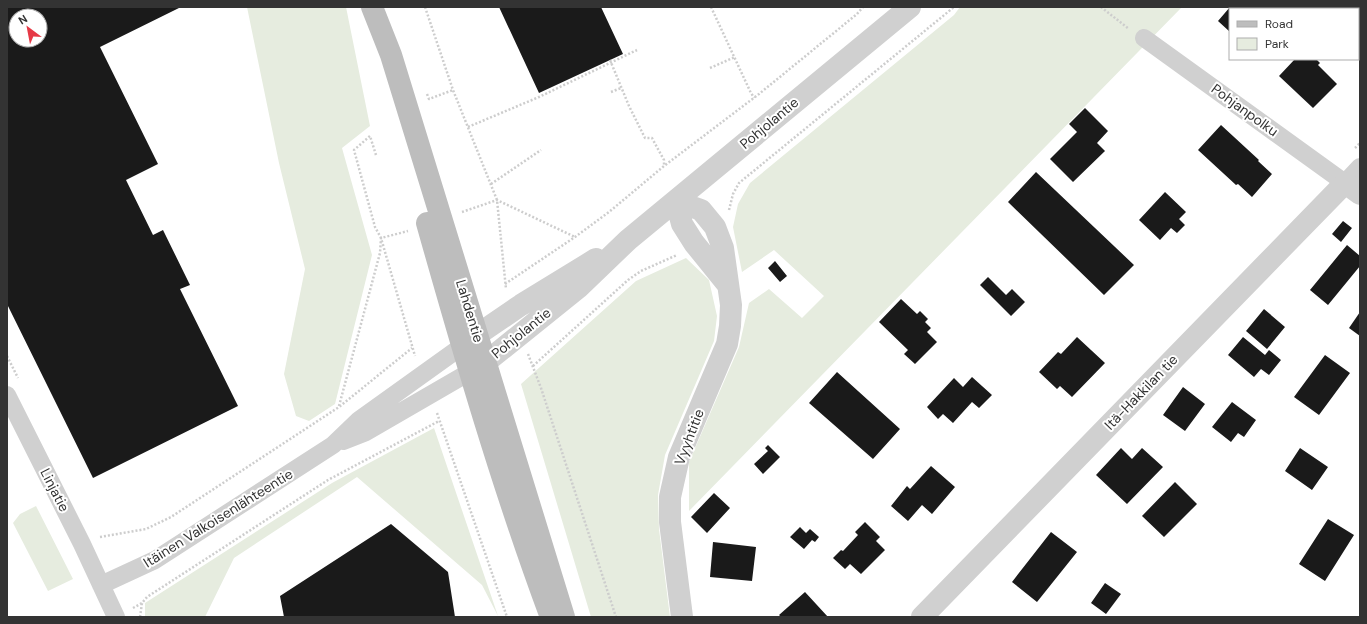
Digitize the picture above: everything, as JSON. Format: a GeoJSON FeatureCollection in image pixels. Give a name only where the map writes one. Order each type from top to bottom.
{"type":"FeatureCollection","features":[{"type":"Feature","properties":{"kind":"main road","name":"Lahdentie"},"geometry":{"type":"LineString","coordinates":[[368,7],[374,39],[477,367],[527,552],[550,617]]}},
{"type":"Feature","properties":{"kind":"main road","name":"Lahdentie"},"geometry":{"type":"LineString","coordinates":[[372,7],[391,55],[469,341]]}},
{"type":"Feature","properties":{"kind":"main road","name":"Lahdentie"},"geometry":{"type":"LineString","coordinates":[[477,367],[496,391],[564,617]]}},
{"type":"Feature","properties":{"kind":"street","name":"Pohjolantie"},"geometry":{"type":"LineString","coordinates":[[477,367],[578,288],[628,240],[910,7]]}},
{"type":"Feature","properties":{"kind":"street","name":"Pohjanpolku"},"geometry":{"type":"LineString","coordinates":[[1144,38],[1355,181]]}},
{"type":"Feature","properties":{"kind":"street","name":"Itä-Hakkilan tie"},"geometry":{"type":"LineString","coordinates":[[922,617],[1355,181]]}},
{"type":"Feature","properties":{"kind":"street","name":"Vyyhtitie"},"geometry":{"type":"LineString","coordinates":[[676,201],[682,224],[694,243],[728,285],[731,305],[727,344],[678,457],[670,496],[670,522],[682,617]]}},
{"type":"Feature","properties":{"kind":"street","name":"Pohjolantie"},"geometry":{"type":"LineString","coordinates":[[469,341],[567,275],[628,240]]}},
{"type":"Feature","properties":{"kind":"street","name":"Itäinen Valkoisenlähteentie"},"geometry":{"type":"LineString","coordinates":[[101,585],[154,560],[333,445],[359,420],[469,341]]}},
{"type":"Feature","properties":{"kind":"street","name":"Itäinen Valkoisenlähteentie"},"geometry":{"type":"LineString","coordinates":[[333,445],[366,432],[477,367]]}},
{"type":"Feature","properties":{"kind":"street","name":"Linjatie"},"geometry":{"type":"LineString","coordinates":[[7,395],[82,544],[116,617]]}},
{"type":"Feature","properties":{"kind":"path"},"geometry":{"type":"LineString","coordinates":[[425,7],[453,90],[496,200],[505,285],[610,212],[664,166],[754,98],[857,14],[863,7]]}},
{"type":"Feature","properties":{"kind":"path"},"geometry":{"type":"LineString","coordinates":[[711,7],[754,98]]}},
{"type":"Feature","properties":{"kind":"path"},"geometry":{"type":"LineString","coordinates":[[729,213],[733,194],[739,183],[954,7]]}},
{"type":"Feature","properties":{"kind":"path"},"geometry":{"type":"LineString","coordinates":[[1101,7],[1133,33],[1144,38]]}},
{"type":"Feature","properties":{"kind":"path"},"geometry":{"type":"LineString","coordinates":[[468,127],[539,97],[610,61],[637,50]]}},
{"type":"Feature","properties":{"kind":"path"},"geometry":{"type":"LineString","coordinates":[[710,68],[735,57]]}},
{"type":"Feature","properties":{"kind":"path"},"geometry":{"type":"LineString","coordinates":[[610,61],[645,138],[652,138],[664,160],[664,166]]}},
{"type":"Feature","properties":{"kind":"path"},"geometry":{"type":"LineString","coordinates":[[611,92],[621,88]]}},
{"type":"Feature","properties":{"kind":"path"},"geometry":{"type":"LineString","coordinates":[[426,93],[429,99],[453,90]]}},
{"type":"Feature","properties":{"kind":"path"},"geometry":{"type":"LineString","coordinates":[[376,155],[370,136],[354,150],[375,227],[381,238],[417,361]]}},
{"type":"Feature","properties":{"kind":"path"},"geometry":{"type":"LineString","coordinates":[[491,184],[541,150]]}},
{"type":"Feature","properties":{"kind":"path"},"geometry":{"type":"LineString","coordinates":[[455,214],[496,200],[575,237]]}},
{"type":"Feature","properties":{"kind":"path"},"geometry":{"type":"LineString","coordinates":[[381,238],[410,230]]}},
{"type":"Feature","properties":{"kind":"path"},"geometry":{"type":"LineString","coordinates":[[339,407],[380,253],[381,238]]}},
{"type":"Feature","properties":{"kind":"path"},"geometry":{"type":"LineString","coordinates":[[616,617],[533,366],[628,280],[641,271],[673,258]]}},
{"type":"Feature","properties":{"kind":"path"},"geometry":{"type":"LineString","coordinates":[[98,538],[146,529],[162,522],[339,407],[412,348]]}},
{"type":"Feature","properties":{"kind":"path"},"geometry":{"type":"LineString","coordinates":[[436,411],[507,617]]}},
{"type":"Feature","properties":{"kind":"path"},"geometry":{"type":"LineString","coordinates":[[140,617],[142,603],[147,597],[328,480],[439,421]]}},
{"type":"Feature","properties":{"kind":"green space"},"geometry":{"type":"Polygon","coordinates":[[[247,7],[346,7],[370,126],[342,148],[372,255],[335,404],[309,421],[296,416],[284,374],[305,269],[279,163],[247,7]]]}},
{"type":"Feature","properties":{"kind":"green space"},"geometry":{"type":"Polygon","coordinates":[[[960,7],[1182,7],[689,511],[689,462],[739,347],[749,303],[769,289],[802,318],[824,296],[774,250],[742,272],[733,227],[738,204],[750,183],[954,15],[960,7]]]}},
{"type":"Feature","properties":{"kind":"green space"},"geometry":{"type":"Polygon","coordinates":[[[686,258],[709,280],[717,316],[714,341],[665,455],[658,495],[659,529],[670,617],[591,617],[521,384],[636,281],[686,258]]]}},
{"type":"Feature","properties":{"kind":"green space"},"geometry":{"type":"Polygon","coordinates":[[[434,428],[498,616],[482,585],[357,477],[234,558],[205,617],[145,617],[145,603],[332,483],[434,428]]]}},
{"type":"Feature","properties":{"kind":"green space"},"geometry":{"type":"Polygon","coordinates":[[[36,506],[73,579],[48,591],[13,523],[20,514],[36,506]]]}},
{"type":"Feature","properties":{"kind":"building"},"geometry":{"type":"Polygon","coordinates":[[[7,7],[181,7],[100,47],[158,164],[126,180],[153,235],[163,230],[190,285],[180,289],[238,406],[93,478],[7,304],[7,7]]]}},
{"type":"Feature","properties":{"kind":"building"},"geometry":{"type":"Polygon","coordinates":[[[499,7],[601,7],[623,54],[539,93],[499,7]]]}},
{"type":"Feature","properties":{"kind":"building"},"geometry":{"type":"Polygon","coordinates":[[[1251,7],[1252,8],[1229,8],[1251,7]]]}},
{"type":"Feature","properties":{"kind":"building"},"geometry":{"type":"Polygon","coordinates":[[[1311,7],[1312,8],[1294,8],[1311,7]]]}},
{"type":"Feature","properties":{"kind":"building"},"geometry":{"type":"Polygon","coordinates":[[[1330,7],[1360,7],[1360,26],[1359,27],[1359,8],[1330,7]]]}},
{"type":"Feature","properties":{"kind":"building"},"geometry":{"type":"Polygon","coordinates":[[[1229,8],[1229,31],[1218,21],[1229,8]]]}},
{"type":"Feature","properties":{"kind":"building"},"geometry":{"type":"Polygon","coordinates":[[[1294,60],[1317,60],[1320,63],[1318,65],[1337,84],[1313,108],[1279,76],[1294,60]]]}},
{"type":"Feature","properties":{"kind":"building"},"geometry":{"type":"Polygon","coordinates":[[[1085,108],[1108,131],[1097,143],[1105,151],[1073,182],[1050,159],[1077,132],[1069,124],[1085,108]]]}},
{"type":"Feature","properties":{"kind":"building"},"geometry":{"type":"Polygon","coordinates":[[[1221,125],[1272,174],[1252,197],[1238,184],[1236,185],[1198,150],[1221,125]]]}},
{"type":"Feature","properties":{"kind":"building"},"geometry":{"type":"Polygon","coordinates":[[[1036,172],[1134,265],[1104,295],[1008,202],[1036,172]]]}},
{"type":"Feature","properties":{"kind":"building"},"geometry":{"type":"Polygon","coordinates":[[[1165,192],[1186,212],[1179,219],[1185,225],[1177,233],[1171,228],[1160,240],[1139,220],[1165,192]]]}},
{"type":"Feature","properties":{"kind":"building"},"geometry":{"type":"Polygon","coordinates":[[[1343,221],[1352,228],[1341,242],[1332,234],[1343,221]]]}},
{"type":"Feature","properties":{"kind":"building"},"geometry":{"type":"Polygon","coordinates":[[[1347,245],[1360,256],[1360,266],[1328,305],[1310,290],[1347,245]]]}},
{"type":"Feature","properties":{"kind":"building"},"geometry":{"type":"Polygon","coordinates":[[[775,261],[787,276],[780,282],[768,268],[775,261]]]}},
{"type":"Feature","properties":{"kind":"building"},"geometry":{"type":"Polygon","coordinates":[[[988,277],[1006,295],[1012,289],[1025,302],[1011,316],[980,285],[988,277]]]}},
{"type":"Feature","properties":{"kind":"building"},"geometry":{"type":"Polygon","coordinates":[[[901,299],[917,314],[920,311],[928,319],[925,322],[931,328],[927,332],[937,342],[915,364],[904,354],[908,350],[879,322],[901,299]]]}},
{"type":"Feature","properties":{"kind":"building"},"geometry":{"type":"Polygon","coordinates":[[[1264,309],[1285,327],[1267,349],[1246,331],[1264,309]]]}},
{"type":"Feature","properties":{"kind":"building"},"geometry":{"type":"Polygon","coordinates":[[[1360,312],[1360,336],[1349,328],[1360,312]]]}},
{"type":"Feature","properties":{"kind":"building"},"geometry":{"type":"Polygon","coordinates":[[[1077,337],[1105,363],[1072,397],[1060,386],[1057,389],[1039,372],[1058,352],[1061,354],[1077,337]]]}},
{"type":"Feature","properties":{"kind":"building"},"geometry":{"type":"Polygon","coordinates":[[[1243,337],[1265,355],[1269,350],[1281,360],[1269,375],[1261,369],[1254,377],[1228,355],[1243,337]]]}},
{"type":"Feature","properties":{"kind":"building"},"geometry":{"type":"Polygon","coordinates":[[[1325,355],[1350,373],[1319,415],[1294,397],[1325,355]]]}},
{"type":"Feature","properties":{"kind":"building"},"geometry":{"type":"Polygon","coordinates":[[[837,372],[900,429],[873,459],[809,403],[837,372]]]}},
{"type":"Feature","properties":{"kind":"building"},"geometry":{"type":"Polygon","coordinates":[[[972,377],[992,395],[979,408],[972,402],[953,423],[943,414],[938,419],[927,407],[954,378],[963,387],[972,377]]]}},
{"type":"Feature","properties":{"kind":"building"},"geometry":{"type":"Polygon","coordinates":[[[1183,387],[1205,404],[1185,431],[1163,415],[1183,387]]]}},
{"type":"Feature","properties":{"kind":"building"},"geometry":{"type":"Polygon","coordinates":[[[1232,402],[1256,420],[1244,437],[1238,433],[1231,442],[1212,427],[1232,402]]]}},
{"type":"Feature","properties":{"kind":"building"},"geometry":{"type":"Polygon","coordinates":[[[768,445],[780,457],[763,474],[754,464],[768,451],[765,448],[768,445]]]}},
{"type":"Feature","properties":{"kind":"building"},"geometry":{"type":"Polygon","coordinates":[[[1121,448],[1132,459],[1142,448],[1163,467],[1127,504],[1096,475],[1121,448]]]}},
{"type":"Feature","properties":{"kind":"building"},"geometry":{"type":"Polygon","coordinates":[[[1300,448],[1328,467],[1312,490],[1285,471],[1300,448]]]}},
{"type":"Feature","properties":{"kind":"building"},"geometry":{"type":"Polygon","coordinates":[[[931,466],[955,487],[932,514],[922,505],[908,521],[891,506],[907,486],[910,489],[931,466]]]}},
{"type":"Feature","properties":{"kind":"building"},"geometry":{"type":"Polygon","coordinates":[[[1175,482],[1197,504],[1164,537],[1142,516],[1175,482]]]}},
{"type":"Feature","properties":{"kind":"building"},"geometry":{"type":"Polygon","coordinates":[[[714,493],[730,508],[707,533],[691,517],[714,493]]]}},
{"type":"Feature","properties":{"kind":"building"},"geometry":{"type":"Polygon","coordinates":[[[1328,519],[1354,535],[1325,581],[1299,564],[1328,519]]]}},
{"type":"Feature","properties":{"kind":"building"},"geometry":{"type":"Polygon","coordinates":[[[865,522],[880,537],[876,541],[885,550],[861,574],[850,564],[845,569],[833,558],[841,550],[843,551],[858,535],[855,532],[865,522]]]}},
{"type":"Feature","properties":{"kind":"building"},"geometry":{"type":"Polygon","coordinates":[[[391,524],[448,572],[455,617],[284,617],[280,596],[391,524]]]}},
{"type":"Feature","properties":{"kind":"building"},"geometry":{"type":"Polygon","coordinates":[[[800,527],[806,533],[810,529],[819,537],[815,542],[812,540],[804,549],[790,537],[800,527]]]}},
{"type":"Feature","properties":{"kind":"building"},"geometry":{"type":"Polygon","coordinates":[[[1051,532],[1077,552],[1037,602],[1012,582],[1051,532]]]}},
{"type":"Feature","properties":{"kind":"building"},"geometry":{"type":"Polygon","coordinates":[[[713,542],[756,547],[752,581],[710,577],[713,542]]]}},
{"type":"Feature","properties":{"kind":"building"},"geometry":{"type":"Polygon","coordinates":[[[1105,583],[1121,594],[1106,614],[1091,603],[1105,583]]]}},
{"type":"Feature","properties":{"kind":"building"},"geometry":{"type":"Polygon","coordinates":[[[805,592],[828,617],[781,617],[779,615],[805,592]]]}}]}
